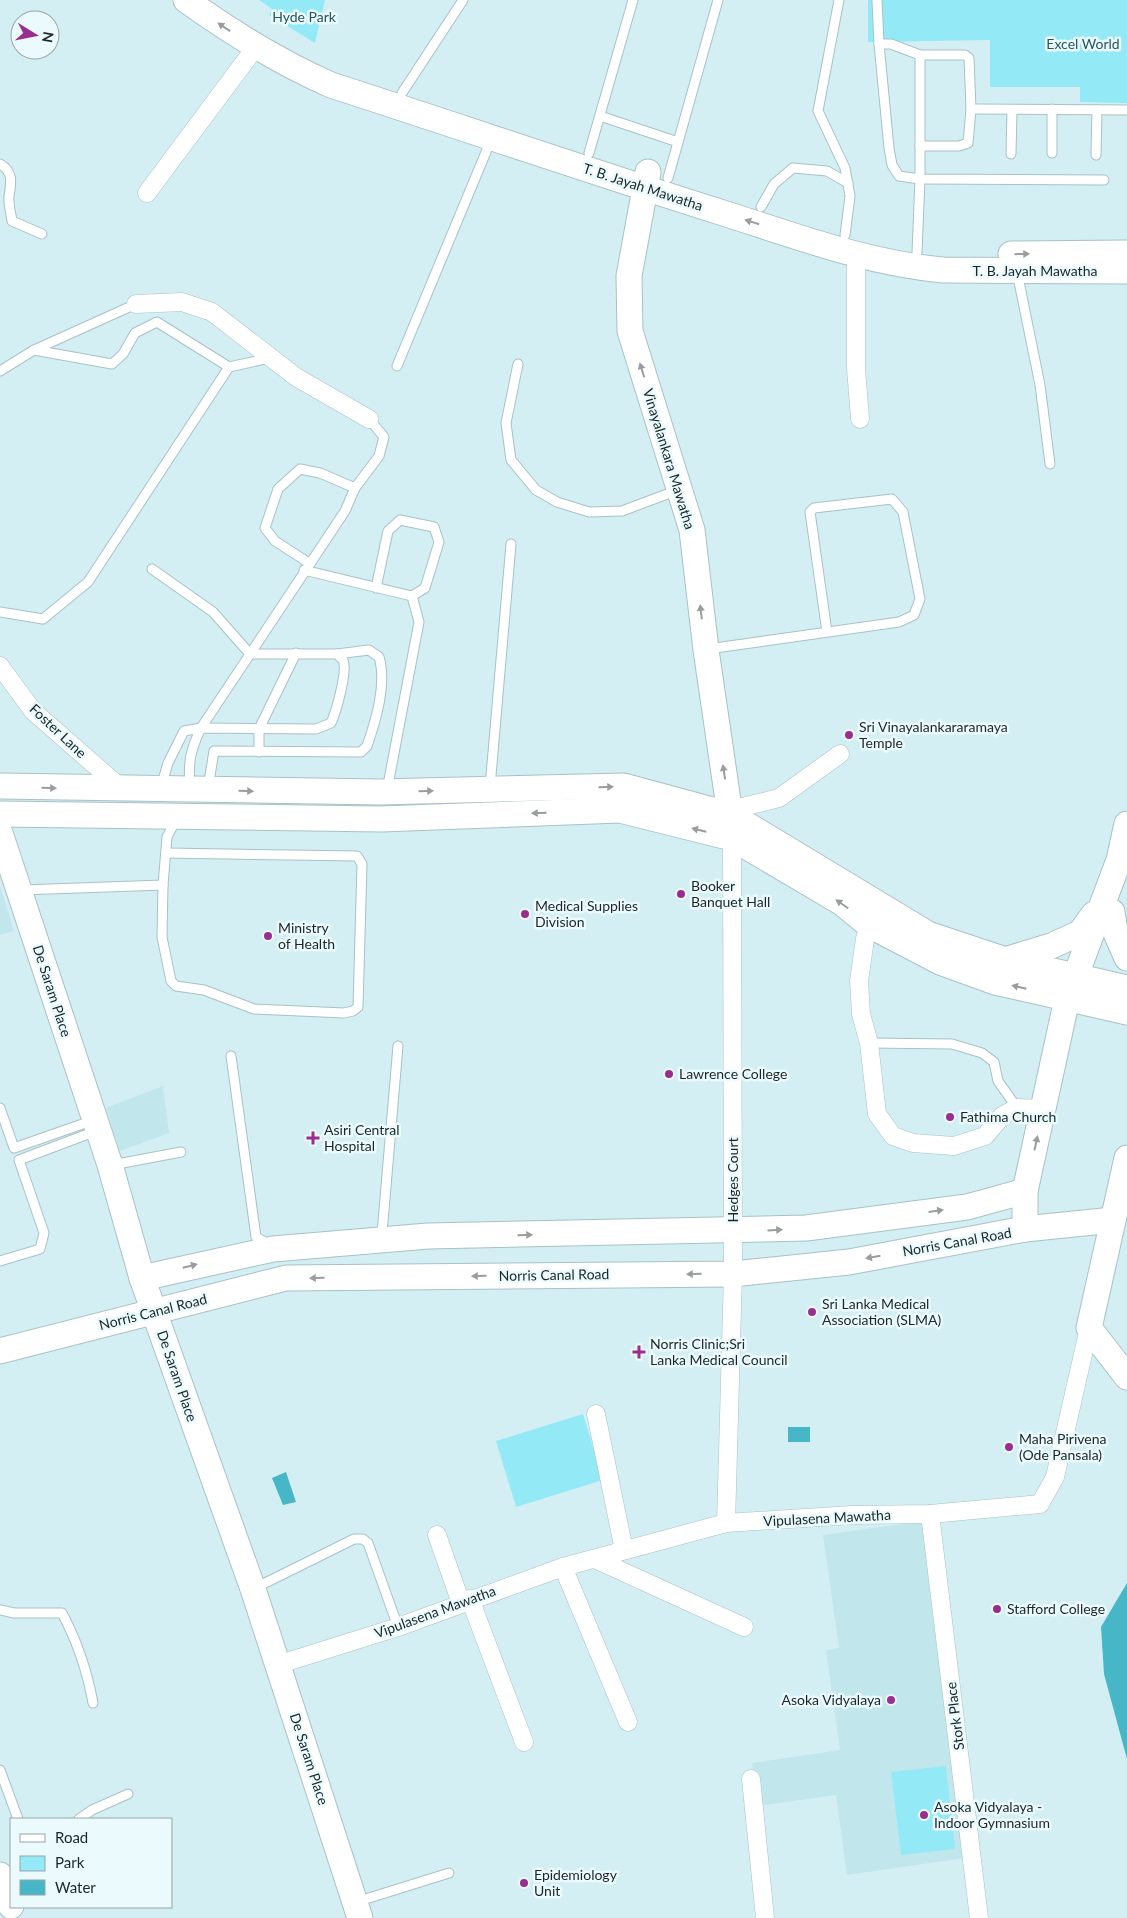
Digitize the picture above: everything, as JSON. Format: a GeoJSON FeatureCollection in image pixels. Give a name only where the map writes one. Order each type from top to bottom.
{"type":"FeatureCollection","features":[{"type":"Feature","properties":{"kind":"main road","name":"T. B. Jayah Mawatha"},"geometry":{"type":"LineString","coordinates":[[186,0],[255,48],[294,69],[331,85],[492,138],[761,207],[850,245],[971,255],[1127,253]]}},
{"type":"Feature","properties":{"kind":"main road","name":"T. B. Jayah Mawatha"},"geometry":{"type":"LineString","coordinates":[[216,0],[284,46],[305,57],[402,93],[588,153],[654,180],[917,268],[1017,272],[1127,271]]}},
{"type":"Feature","properties":{"kind":"main road","name":"Vinayalankara Mawatha"},"geometry":{"type":"LineString","coordinates":[[654,180],[629,276],[630,330],[678,490],[692,530],[706,650],[731,821]]}},
{"type":"Feature","properties":{"kind":"main road"},"geometry":{"type":"LineString","coordinates":[[0,786],[160,790],[386,792],[624,786],[731,821],[928,934],[1006,960],[1081,989],[1127,1012]]}},
{"type":"Feature","properties":{"kind":"main road"},"geometry":{"type":"LineString","coordinates":[[0,814],[381,819],[620,810],[731,821],[869,925],[940,962],[995,982],[1081,989],[1127,988]]}},
{"type":"Feature","properties":{"kind":"main road"},"geometry":{"type":"LineString","coordinates":[[1024,1229],[1026,1191],[1043,1109],[1107,908],[1122,855],[1127,824]]}},
{"type":"Feature","properties":{"kind":"main road","name":"De Saram Place"},"geometry":{"type":"LineString","coordinates":[[0,833],[110,1165],[142,1278],[253,1589],[358,1910]]}},
{"type":"Feature","properties":{"kind":"main road"},"geometry":{"type":"LineString","coordinates":[[1006,960],[1051,946],[1080,934],[1107,908]]}},
{"type":"Feature","properties":{"kind":"main road"},"geometry":{"type":"LineString","coordinates":[[1107,908],[1127,958]]}},
{"type":"Feature","properties":{"kind":"main road","name":"Vipulasena Mawatha"},"geometry":{"type":"LineString","coordinates":[[1089,1328],[1127,1158]]}},
{"type":"Feature","properties":{"kind":"main road"},"geometry":{"type":"LineString","coordinates":[[142,1278],[215,1260],[272,1249],[428,1236],[733,1232],[806,1228],[967,1207],[1026,1191]]}},
{"type":"Feature","properties":{"kind":"main road","name":"Norris Canal Road"},"geometry":{"type":"LineString","coordinates":[[0,1351],[286,1278],[733,1274],[848,1262],[1024,1229],[1113,1220]]}},
{"type":"Feature","properties":{"kind":"main road"},"geometry":{"type":"LineString","coordinates":[[1089,1328],[1127,1377]]}},
{"type":"Feature","properties":{"kind":"main road"},"geometry":{"type":"LineString","coordinates":[[0,1874],[10,1903]]}},
{"type":"Feature","properties":{"kind":"street"},"geometry":{"type":"LineString","coordinates":[[147,193],[255,48]]}},
{"type":"Feature","properties":{"kind":"street"},"geometry":{"type":"LineString","coordinates":[[850,245],[860,419]]}},
{"type":"Feature","properties":{"kind":"street"},"geometry":{"type":"LineString","coordinates":[[136,304],[182,302],[212,312],[296,377],[369,419]]}},
{"type":"Feature","properties":{"kind":"street","name":"Foster Lane"},"geometry":{"type":"LineString","coordinates":[[0,666],[33,711],[122,789]]}},
{"type":"Feature","properties":{"kind":"street"},"geometry":{"type":"LineString","coordinates":[[731,821],[779,798],[840,754]]}},
{"type":"Feature","properties":{"kind":"street","name":"Hedges Court"},"geometry":{"type":"LineString","coordinates":[[726,1523],[733,1274],[731,821]]}},
{"type":"Feature","properties":{"kind":"street"},"geometry":{"type":"LineString","coordinates":[[869,925],[859,981],[861,1014],[869,1043],[878,1114],[893,1136],[914,1142],[954,1146],[985,1136],[1002,1116],[1017,1108],[1043,1109]]}},
{"type":"Feature","properties":{"kind":"street","name":"Vipulasena Mawatha"},"geometry":{"type":"LineString","coordinates":[[277,1666],[398,1627],[465,1601],[563,1567],[726,1523],[852,1515],[930,1514],[1040,1504],[1055,1477],[1089,1328]]}},
{"type":"Feature","properties":{"kind":"street"},"geometry":{"type":"LineString","coordinates":[[596,1414],[624,1550]]}},
{"type":"Feature","properties":{"kind":"street","name":"Stork Place"},"geometry":{"type":"LineString","coordinates":[[930,1514],[979,1918]]}},
{"type":"Feature","properties":{"kind":"street"},"geometry":{"type":"LineString","coordinates":[[437,1535],[524,1742]]}},
{"type":"Feature","properties":{"kind":"street"},"geometry":{"type":"LineString","coordinates":[[596,1559],[744,1627]]}},
{"type":"Feature","properties":{"kind":"street"},"geometry":{"type":"LineString","coordinates":[[563,1567],[628,1722]]}},
{"type":"Feature","properties":{"kind":"street"},"geometry":{"type":"LineString","coordinates":[[751,1779],[765,1918]]}},
{"type":"Feature","properties":{"kind":"lane"},"geometry":{"type":"LineString","coordinates":[[402,93],[463,0]]}},
{"type":"Feature","properties":{"kind":"lane"},"geometry":{"type":"LineString","coordinates":[[588,153],[633,0]]}},
{"type":"Feature","properties":{"kind":"lane"},"geometry":{"type":"LineString","coordinates":[[654,180],[678,142],[718,0]]}},
{"type":"Feature","properties":{"kind":"lane"},"geometry":{"type":"LineString","coordinates":[[839,0],[818,111],[846,168],[850,196],[850,245]]}},
{"type":"Feature","properties":{"kind":"lane"},"geometry":{"type":"LineString","coordinates":[[877,0],[879,44],[892,164],[898,176],[920,179],[1104,180]]}},
{"type":"Feature","properties":{"kind":"lane"},"geometry":{"type":"LineString","coordinates":[[879,44],[891,44],[920,55],[967,56],[970,62],[971,109],[968,143],[960,146],[920,146]]}},
{"type":"Feature","properties":{"kind":"lane"},"geometry":{"type":"LineString","coordinates":[[917,252],[920,179],[920,55]]}},
{"type":"Feature","properties":{"kind":"lane"},"geometry":{"type":"LineString","coordinates":[[971,109],[1127,110]]}},
{"type":"Feature","properties":{"kind":"lane"},"geometry":{"type":"LineString","coordinates":[[1052,109],[1052,153]]}},
{"type":"Feature","properties":{"kind":"lane"},"geometry":{"type":"LineString","coordinates":[[1012,110],[1012,154]]}},
{"type":"Feature","properties":{"kind":"lane"},"geometry":{"type":"LineString","coordinates":[[1096,155],[1097,110]]}},
{"type":"Feature","properties":{"kind":"lane"},"geometry":{"type":"LineString","coordinates":[[600,116],[678,142]]}},
{"type":"Feature","properties":{"kind":"lane"},"geometry":{"type":"LineString","coordinates":[[397,366],[492,138]]}},
{"type":"Feature","properties":{"kind":"lane"},"geometry":{"type":"LineString","coordinates":[[0,164],[5,166],[12,183],[9,197],[12,221],[42,234]]}},
{"type":"Feature","properties":{"kind":"lane"},"geometry":{"type":"LineString","coordinates":[[761,207],[774,184],[793,168],[827,171],[848,183]]}},
{"type":"Feature","properties":{"kind":"lane"},"geometry":{"type":"LineString","coordinates":[[1017,272],[1040,385],[1050,464]]}},
{"type":"Feature","properties":{"kind":"lane"},"geometry":{"type":"LineString","coordinates":[[0,371],[34,350],[136,304]]}},
{"type":"Feature","properties":{"kind":"lane"},"geometry":{"type":"LineString","coordinates":[[34,350],[112,364],[123,354],[135,333],[157,322],[229,367],[273,358]]}},
{"type":"Feature","properties":{"kind":"lane"},"geometry":{"type":"LineString","coordinates":[[518,364],[506,424],[511,460],[536,490],[557,502],[589,512],[622,511],[678,490]]}},
{"type":"Feature","properties":{"kind":"lane"},"geometry":{"type":"LineString","coordinates":[[0,612],[43,619],[88,582],[229,367]]}},
{"type":"Feature","properties":{"kind":"lane"},"geometry":{"type":"LineString","coordinates":[[199,790],[188,764],[200,728],[345,511],[355,488],[379,456],[384,437],[369,419]]}},
{"type":"Feature","properties":{"kind":"lane"},"geometry":{"type":"LineString","coordinates":[[355,488],[320,472],[300,469],[278,489],[265,528],[275,541],[306,567],[376,588],[412,596],[425,588],[439,542],[434,527],[400,520],[388,531],[376,588]]}},
{"type":"Feature","properties":{"kind":"lane"},"geometry":{"type":"LineString","coordinates":[[706,650],[898,622],[914,615],[920,599],[903,512],[892,500],[814,508],[810,512],[827,632]]}},
{"type":"Feature","properties":{"kind":"lane"},"geometry":{"type":"LineString","coordinates":[[490,790],[511,544]]}},
{"type":"Feature","properties":{"kind":"lane"},"geometry":{"type":"LineString","coordinates":[[152,569],[213,612],[250,654],[337,654],[369,650],[379,657],[382,668],[381,683],[367,746],[361,752],[214,752],[199,790]]}},
{"type":"Feature","properties":{"kind":"lane"},"geometry":{"type":"LineString","coordinates":[[386,792],[419,622],[412,596]]}},
{"type":"Feature","properties":{"kind":"lane"},"geometry":{"type":"LineString","coordinates":[[259,752],[259,729],[296,653]]}},
{"type":"Feature","properties":{"kind":"lane"},"geometry":{"type":"LineString","coordinates":[[160,790],[168,764],[184,731],[200,728],[316,729],[331,723],[335,716],[344,668],[343,659],[337,654]]}},
{"type":"Feature","properties":{"kind":"lane"},"geometry":{"type":"LineString","coordinates":[[166,853],[357,856],[362,864],[358,1007],[353,1011],[344,1013],[254,1009],[204,990],[176,986],[171,981],[162,937],[164,884],[167,837],[178,816]]}},
{"type":"Feature","properties":{"kind":"lane"},"geometry":{"type":"LineString","coordinates":[[18,890],[164,884]]}},
{"type":"Feature","properties":{"kind":"lane"},"geometry":{"type":"LineString","coordinates":[[869,1043],[952,1044],[982,1053],[994,1062],[998,1080],[1017,1108]]}},
{"type":"Feature","properties":{"kind":"lane"},"geometry":{"type":"LineString","coordinates":[[382,1233],[398,1046]]}},
{"type":"Feature","properties":{"kind":"lane"},"geometry":{"type":"LineString","coordinates":[[232,1056],[256,1237],[263,1241]]}},
{"type":"Feature","properties":{"kind":"lane"},"geometry":{"type":"LineString","coordinates":[[0,1108],[14,1148],[96,1125]]}},
{"type":"Feature","properties":{"kind":"lane"},"geometry":{"type":"LineString","coordinates":[[0,1261],[40,1249],[44,1233],[19,1160],[96,1125]]}},
{"type":"Feature","properties":{"kind":"lane"},"geometry":{"type":"LineString","coordinates":[[110,1165],[182,1152]]}},
{"type":"Feature","properties":{"kind":"lane"},"geometry":{"type":"LineString","coordinates":[[215,1260],[263,1241],[382,1233],[428,1236]]}},
{"type":"Feature","properties":{"kind":"lane"},"geometry":{"type":"LineString","coordinates":[[253,1589],[354,1540],[363,1539],[368,1544],[398,1627]]}},
{"type":"Feature","properties":{"kind":"lane"},"geometry":{"type":"LineString","coordinates":[[0,1610],[14,1614],[62,1613],[78,1642],[88,1673],[93,1703]]}},
{"type":"Feature","properties":{"kind":"lane"},"geometry":{"type":"LineString","coordinates":[[0,1770],[18,1818]]}},
{"type":"Feature","properties":{"kind":"lane"},"geometry":{"type":"LineString","coordinates":[[80,1818],[92,1810],[128,1794]]}},
{"type":"Feature","properties":{"kind":"lane"},"geometry":{"type":"LineString","coordinates":[[358,1910],[449,1873]]}},
{"type":"Feature","properties":{"kind":"shaded area"},"geometry":{"type":"Polygon","coordinates":[[[0,887],[14,931],[0,935],[0,887]]]}},
{"type":"Feature","properties":{"kind":"shaded area"},"geometry":{"type":"Polygon","coordinates":[[[163,1086],[169,1133],[120,1151],[106,1108],[163,1086]]]}},
{"type":"Feature","properties":{"kind":"shaded area","name":"Asoka Vidyalaya"},"geometry":{"type":"Polygon","coordinates":[[[925,1521],[972,1857],[847,1875],[836,1795],[758,1806],[752,1763],[840,1750],[826,1650],[839,1648],[823,1535],[925,1521]]]}},
{"type":"Feature","properties":{"kind":"green space","name":"Hyde Park"},"geometry":{"type":"Polygon","coordinates":[[[259,0],[325,0],[315,43],[269,15],[272,9],[259,0]]]}},
{"type":"Feature","properties":{"kind":"green space","name":"Excel World"},"geometry":{"type":"Polygon","coordinates":[[[868,0],[1127,0],[1127,103],[1080,102],[1080,87],[990,87],[990,40],[868,42],[868,0]]]}},
{"type":"Feature","properties":{"kind":"green space"},"geometry":{"type":"Polygon","coordinates":[[[583,1414],[603,1480],[516,1507],[496,1441],[583,1414]]]}},
{"type":"Feature","properties":{"kind":"green space","name":"Asoka Vidyalaya - Indoor Gymnasium"},"geometry":{"type":"Polygon","coordinates":[[[946,1766],[955,1849],[901,1855],[891,1772],[946,1766]]]}},
{"type":"Feature","properties":{"kind":"water"},"geometry":{"type":"Polygon","coordinates":[[[788,1427],[810,1427],[810,1442],[788,1442],[788,1427]]]}},
{"type":"Feature","properties":{"kind":"water"},"geometry":{"type":"Polygon","coordinates":[[[286,1472],[296,1502],[283,1505],[272,1478],[286,1472]]]}},
{"type":"Feature","properties":{"kind":"water"},"geometry":{"type":"Polygon","coordinates":[[[1127,1583],[1127,1759],[1104,1674],[1101,1627],[1127,1583]]]}},
{"type":"Feature","properties":{"kind":"place","name":"Sri Vinayalankararamaya Temple"},"geometry":{"type":"Point","coordinates":[849,735]}},
{"type":"Feature","properties":{"kind":"place","name":"Booker Banquet Hall"},"geometry":{"type":"Point","coordinates":[681,894]}},
{"type":"Feature","properties":{"kind":"place","name":"Medical Supplies Division"},"geometry":{"type":"Point","coordinates":[525,914]}},
{"type":"Feature","properties":{"kind":"place","name":"Ministry of Health"},"geometry":{"type":"Point","coordinates":[268,936]}},
{"type":"Feature","properties":{"kind":"place","name":"Lawrence College"},"geometry":{"type":"Point","coordinates":[669,1074]}},
{"type":"Feature","properties":{"kind":"place","name":"Fathima Church"},"geometry":{"type":"Point","coordinates":[950,1117]}},
{"type":"Feature","properties":{"kind":"place","name":"Asiri Central Hospital"},"geometry":{"type":"Point","coordinates":[313,1138]}},
{"type":"Feature","properties":{"kind":"place","name":"Sri Lanka Medical Association (SLMA)"},"geometry":{"type":"Point","coordinates":[812,1312]}},
{"type":"Feature","properties":{"kind":"place","name":"Norris Clinic;Sri Lanka Medical Council"},"geometry":{"type":"Point","coordinates":[639,1352]}},
{"type":"Feature","properties":{"kind":"place","name":"Maha Pirivena (Ode Pansala)"},"geometry":{"type":"Point","coordinates":[1009,1447]}},
{"type":"Feature","properties":{"kind":"place","name":"Stafford College"},"geometry":{"type":"Point","coordinates":[997,1609]}},
{"type":"Feature","properties":{"kind":"place","name":"Asoka Vidyalaya"},"geometry":{"type":"Point","coordinates":[891,1700]}},
{"type":"Feature","properties":{"kind":"place","name":"Asoka Vidyalaya - Indoor Gymnasium"},"geometry":{"type":"Point","coordinates":[924,1815]}},
{"type":"Feature","properties":{"kind":"place","name":"Epidemiology Unit"},"geometry":{"type":"Point","coordinates":[524,1883]}}]}
